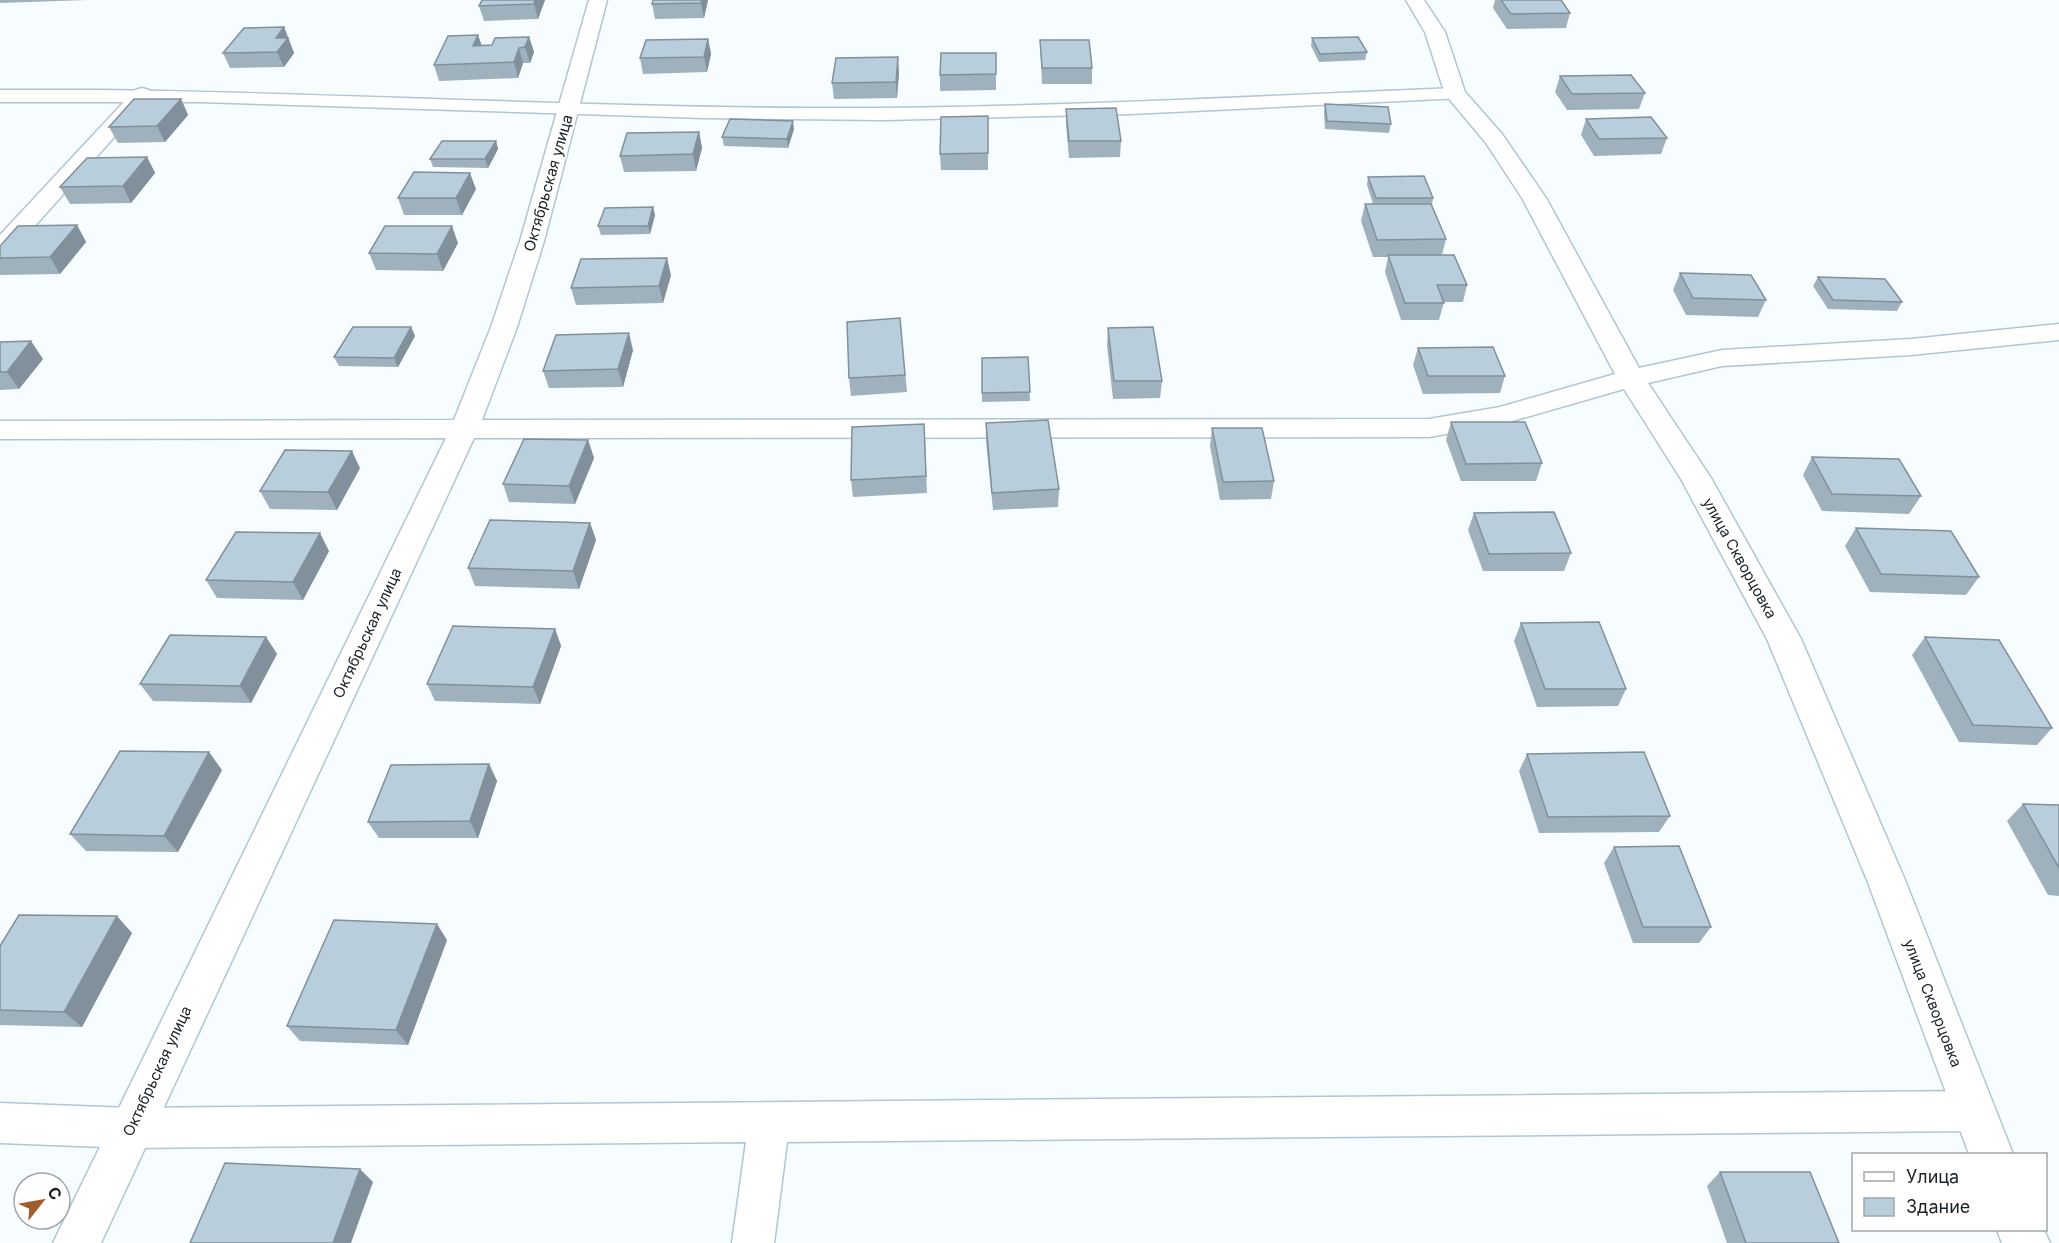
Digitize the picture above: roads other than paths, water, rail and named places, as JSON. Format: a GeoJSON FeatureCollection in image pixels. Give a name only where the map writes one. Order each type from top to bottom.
{"type":"FeatureCollection","features":[{"type":"Feature","properties":{"kind":"street","name":"Октябрьская улица"},"geometry":{"type":"LineString","coordinates":[[76,1243],[464,430],[504,327],[570,109],[598,0]]}},
{"type":"Feature","properties":{"kind":"street","name":"улица Скворцовка"},"geometry":{"type":"LineString","coordinates":[[1415,0],[1435,32],[1455,94],[1494,140],[1534,198],[1631,378],[1696,478],[1784,639],[1886,880],[1990,1153]]}},
{"type":"Feature","properties":{"kind":"street"},"geometry":{"type":"LineString","coordinates":[[0,249],[142,94]]}},
{"type":"Feature","properties":{"kind":"street"},"geometry":{"type":"LineString","coordinates":[[0,430],[1429,428],[1502,415],[1631,378],[1722,358],[1911,347],[2059,332]]}},
{"type":"Feature","properties":{"kind":"lane"},"geometry":{"type":"LineString","coordinates":[[0,96],[142,94],[570,109],[807,114],[968,111],[1455,94]]}},
{"type":"Feature","properties":{"kind":"lane"},"geometry":{"type":"LineString","coordinates":[[0,1123],[130,1128],[1974,1111]]}},
{"type":"Feature","properties":{"kind":"lane"},"geometry":{"type":"LineString","coordinates":[[753,1243],[769,1123]]}}]}
